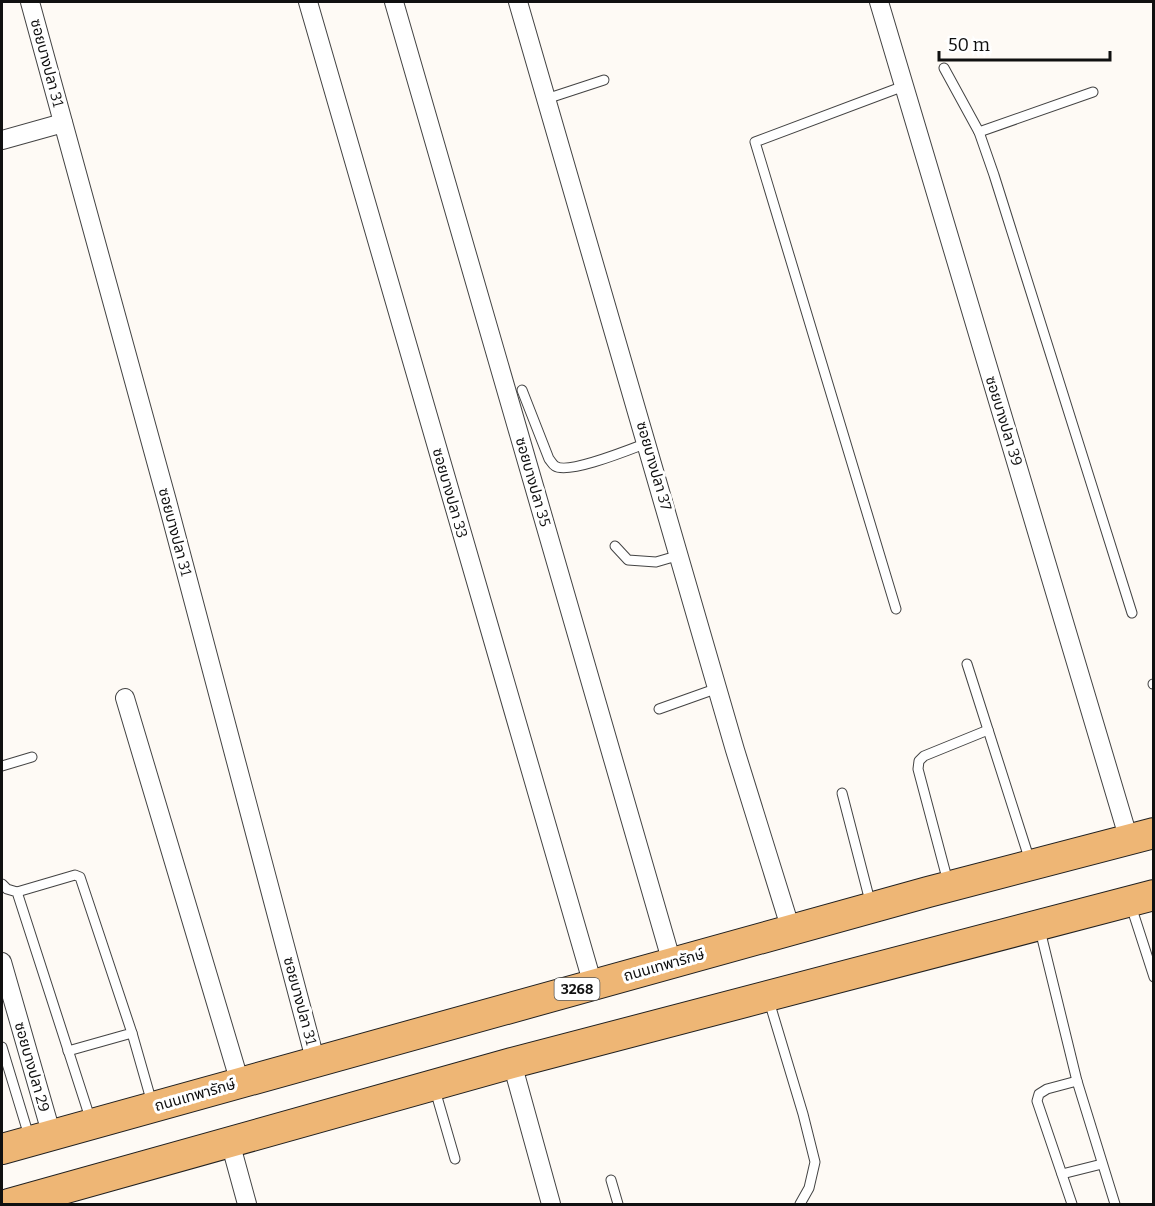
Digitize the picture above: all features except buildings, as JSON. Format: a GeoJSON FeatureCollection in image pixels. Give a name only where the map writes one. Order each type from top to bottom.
{"type":"FeatureCollection","features":[{"type":"Feature","properties":{"kind":"main road","name":"ถนนเทพารักษ์"},"geometry":{"type":"LineString","coordinates":[[2,1149],[871,908],[1142,837]]}},
{"type":"Feature","properties":{"kind":"main road"},"geometry":{"type":"LineString","coordinates":[[9,1204],[512,1063],[1142,898]]}},
{"type":"Feature","properties":{"kind":"street","name":"ซอยบางปลา 31"},"geometry":{"type":"LineString","coordinates":[[30,2],[167,501],[316,1063]]}},
{"type":"Feature","properties":{"kind":"street","name":"ซอยบางปลา 33"},"geometry":{"type":"LineString","coordinates":[[308,2],[593,985]]}},
{"type":"Feature","properties":{"kind":"street","name":"ซอยบางปลา 35"},"geometry":{"type":"LineString","coordinates":[[394,2],[672,963]]}},
{"type":"Feature","properties":{"kind":"street","name":"ซอยบางปลา 37"},"geometry":{"type":"LineString","coordinates":[[518,2],[791,930]]}},
{"type":"Feature","properties":{"kind":"street","name":"ซอยบางปลา 39"},"geometry":{"type":"LineString","coordinates":[[879,2],[1142,837]]}},
{"type":"Feature","properties":{"kind":"street"},"geometry":{"type":"LineString","coordinates":[[2,140],[63,123]]}},
{"type":"Feature","properties":{"kind":"street"},"geometry":{"type":"LineString","coordinates":[[125,698],[240,1083]]}},
{"type":"Feature","properties":{"kind":"street","name":"ซอยบางปลา 29"},"geometry":{"type":"LineString","coordinates":[[2,962],[41,1139]]}},
{"type":"Feature","properties":{"kind":"street"},"geometry":{"type":"LineString","coordinates":[[512,1063],[551,1204]]}},
{"type":"Feature","properties":{"kind":"street"},"geometry":{"type":"LineString","coordinates":[[230,1142],[247,1204]]}},
{"type":"Feature","properties":{"kind":"lane"},"geometry":{"type":"LineString","coordinates":[[944,68],[979,132],[994,175],[1132,613]]}},
{"type":"Feature","properties":{"kind":"lane"},"geometry":{"type":"LineString","coordinates":[[546,99],[604,80]]}},
{"type":"Feature","properties":{"kind":"lane"},"geometry":{"type":"LineString","coordinates":[[896,609],[755,142],[904,86]]}},
{"type":"Feature","properties":{"kind":"lane"},"geometry":{"type":"LineString","coordinates":[[979,132],[1094,92]]}},
{"type":"Feature","properties":{"kind":"lane"},"geometry":{"type":"LineString","coordinates":[[522,390],[549,459],[555,466],[563,468],[582,465],[647,443]]}},
{"type":"Feature","properties":{"kind":"lane"},"geometry":{"type":"LineString","coordinates":[[615,546],[628,560],[656,562],[680,555]]}},
{"type":"Feature","properties":{"kind":"lane"},"geometry":{"type":"LineString","coordinates":[[967,664],[1031,866]]}},
{"type":"Feature","properties":{"kind":"lane"},"geometry":{"type":"LineString","coordinates":[[659,709],[718,688]]}},
{"type":"Feature","properties":{"kind":"lane"},"geometry":{"type":"LineString","coordinates":[[949,887],[918,770],[919,761],[924,756],[988,730]]}},
{"type":"Feature","properties":{"kind":"lane"},"geometry":{"type":"LineString","coordinates":[[2,766],[32,757]]}},
{"type":"Feature","properties":{"kind":"lane"},"geometry":{"type":"LineString","coordinates":[[842,793],[871,908]]}},
{"type":"Feature","properties":{"kind":"lane"},"geometry":{"type":"LineString","coordinates":[[2,884],[7,889],[17,892],[75,875],[80,878],[132,1033],[153,1107]]}},
{"type":"Feature","properties":{"kind":"lane"},"geometry":{"type":"LineString","coordinates":[[17,892],[92,1125]]}},
{"type":"Feature","properties":{"kind":"lane"},"geometry":{"type":"LineString","coordinates":[[1142,898],[1154,977]]}},
{"type":"Feature","properties":{"kind":"lane"},"geometry":{"type":"LineString","coordinates":[[1038,925],[1077,1081],[1115,1204]]}},
{"type":"Feature","properties":{"kind":"lane"},"geometry":{"type":"LineString","coordinates":[[767,996],[815,1162],[809,1188],[800,1204]]}},
{"type":"Feature","properties":{"kind":"lane"},"geometry":{"type":"LineString","coordinates":[[68,1051],[132,1033]]}},
{"type":"Feature","properties":{"kind":"lane"},"geometry":{"type":"LineString","coordinates":[[2,1047],[41,1139]]}},
{"type":"Feature","properties":{"kind":"lane"},"geometry":{"type":"LineString","coordinates":[[1072,1204],[1037,1101],[1039,1094],[1047,1089],[1077,1081]]}},
{"type":"Feature","properties":{"kind":"lane"},"geometry":{"type":"LineString","coordinates":[[433,1085],[455,1158]]}},
{"type":"Feature","properties":{"kind":"lane"},"geometry":{"type":"LineString","coordinates":[[1062,1174],[1102,1164]]}},
{"type":"Feature","properties":{"kind":"lane"},"geometry":{"type":"LineString","coordinates":[[611,1180],[618,1204]]}}]}
